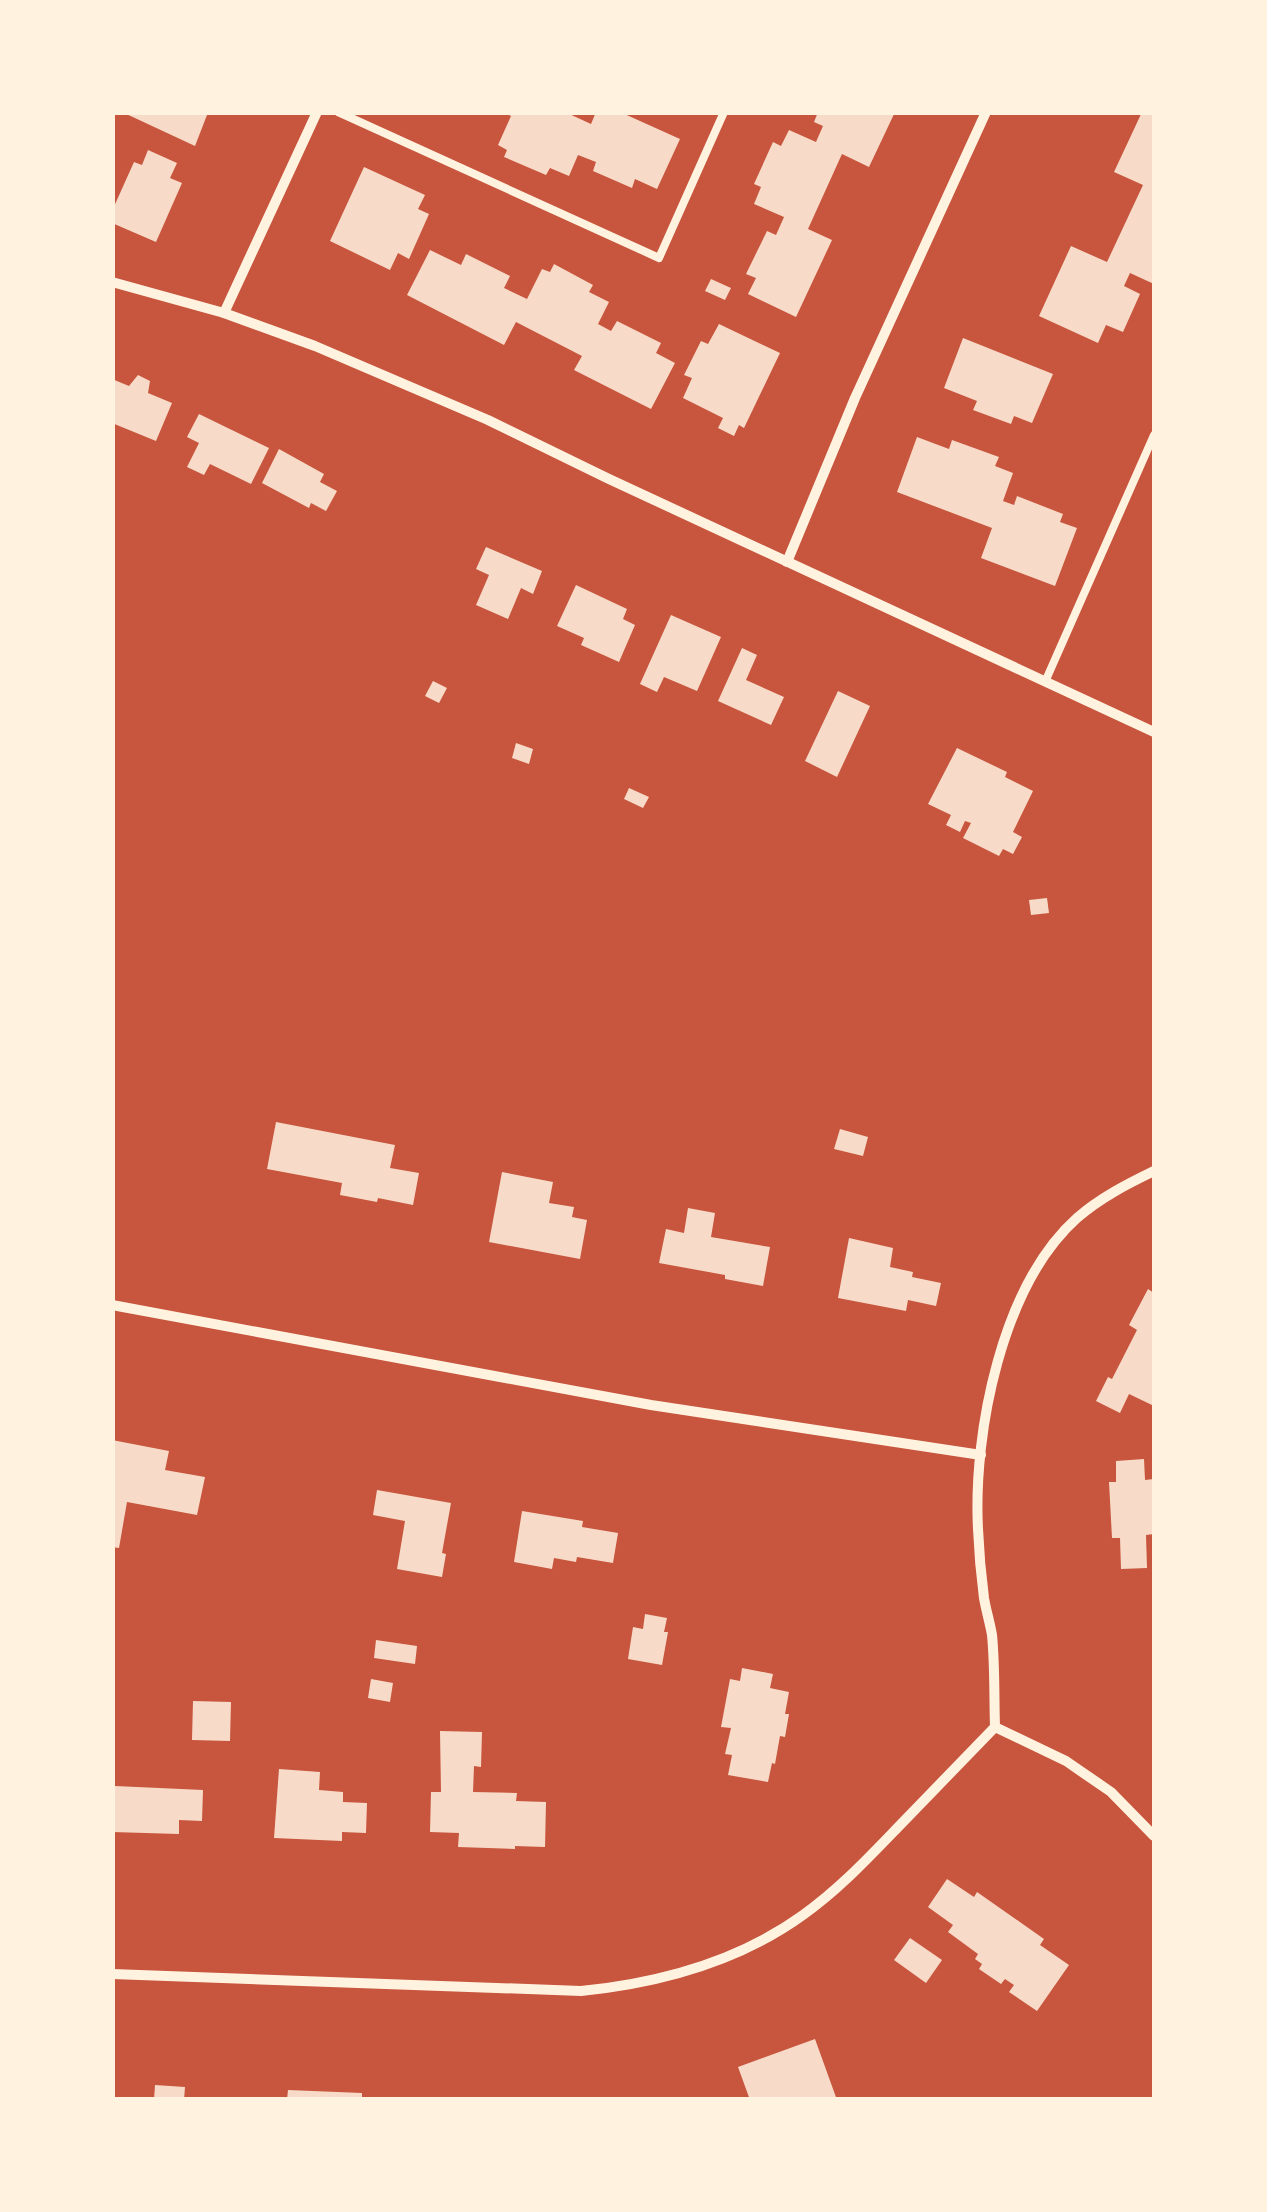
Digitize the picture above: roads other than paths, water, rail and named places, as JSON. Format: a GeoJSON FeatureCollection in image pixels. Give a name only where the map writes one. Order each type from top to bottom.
{"type":"FeatureCollection","features":[{"type":"Feature","properties":{"kind":"street"},"geometry":{"type":"LineString","coordinates":[[224,313],[317,112]]}},
{"type":"Feature","properties":{"kind":"street"},"geometry":{"type":"LineString","coordinates":[[787,562],[856,398],[986,112]]}},
{"type":"Feature","properties":{"kind":"street"},"geometry":{"type":"LineString","coordinates":[[112,282],[224,313],[315,346],[488,420],[1154,732]]}},
{"type":"Feature","properties":{"kind":"street"},"geometry":{"type":"LineString","coordinates":[[112,1974],[581,1991],[628,1986],[697,1969],[751,1946],[802,1916],[855,1872],[995,1727],[992,1636],[984,1598],[978,1526],[980,1456],[1004,1338],[1020,1294],[1039,1262],[1075,1220],[1112,1192],[1154,1171]]}},
{"type":"Feature","properties":{"kind":"street"},"geometry":{"type":"LineString","coordinates":[[112,1304],[651,1405],[980,1456]]}},
{"type":"Feature","properties":{"kind":"street"},"geometry":{"type":"LineString","coordinates":[[995,1727],[1066,1761],[1110,1792],[1154,1836]]}},
{"type":"Feature","properties":{"kind":"lane"},"geometry":{"type":"LineString","coordinates":[[338,112],[658,258],[724,112]]}},
{"type":"Feature","properties":{"kind":"lane"},"geometry":{"type":"LineString","coordinates":[[1045,682],[1154,435]]}}]}
